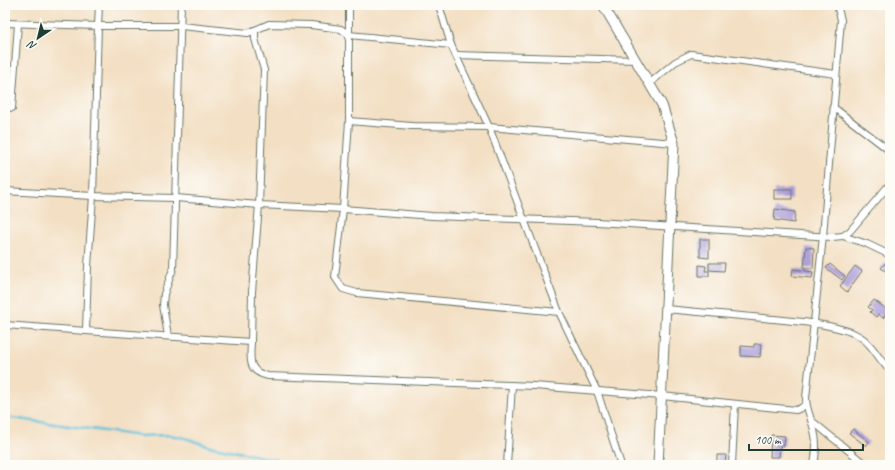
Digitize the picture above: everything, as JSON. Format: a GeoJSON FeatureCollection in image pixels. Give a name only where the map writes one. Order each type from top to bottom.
{"type":"FeatureCollection","features":[{"type":"Feature","properties":{"kind":"main road"},"geometry":{"type":"LineString","coordinates":[[603,5],[662,105],[674,143],[658,465]]}},
{"type":"Feature","properties":{"kind":"street"},"geometry":{"type":"LineString","coordinates":[[86,331],[88,266],[93,196],[99,5]]}},
{"type":"Feature","properties":{"kind":"street"},"geometry":{"type":"LineString","coordinates":[[168,336],[163,305],[164,294],[173,269],[181,5]]}},
{"type":"Feature","properties":{"kind":"street"},"geometry":{"type":"LineString","coordinates":[[349,5],[349,121],[343,209],[335,277],[343,289],[357,293],[559,312]]}},
{"type":"Feature","properties":{"kind":"street"},"geometry":{"type":"LineString","coordinates":[[439,5],[451,45],[490,127],[523,219],[559,312],[597,391],[621,465]]}},
{"type":"Feature","properties":{"kind":"street"},"geometry":{"type":"LineString","coordinates":[[814,465],[817,443],[806,404],[823,236],[841,20],[837,5]]}},
{"type":"Feature","properties":{"kind":"street"},"geometry":{"type":"LineString","coordinates":[[5,23],[98,26],[181,26],[248,33],[269,24],[311,24],[341,29],[349,35],[451,45]]}},
{"type":"Feature","properties":{"kind":"street"},"geometry":{"type":"LineString","coordinates":[[12,108],[18,24]]}},
{"type":"Feature","properties":{"kind":"street"},"geometry":{"type":"LineString","coordinates":[[255,30],[255,39],[264,70],[259,205],[252,292],[250,358],[254,369],[260,374],[268,376],[512,385],[662,396],[796,410],[806,404]]}},
{"type":"Feature","properties":{"kind":"street"},"geometry":{"type":"LineString","coordinates":[[649,84],[674,62],[691,54],[836,74]]}},
{"type":"Feature","properties":{"kind":"street"},"geometry":{"type":"LineString","coordinates":[[456,55],[636,60]]}},
{"type":"Feature","properties":{"kind":"street"},"geometry":{"type":"LineString","coordinates":[[833,107],[890,151]]}},
{"type":"Feature","properties":{"kind":"street"},"geometry":{"type":"LineString","coordinates":[[349,121],[412,126],[490,127],[674,143]]}},
{"type":"Feature","properties":{"kind":"street"},"geometry":{"type":"LineString","coordinates":[[843,236],[850,231],[890,184]]}},
{"type":"Feature","properties":{"kind":"street"},"geometry":{"type":"LineString","coordinates":[[5,212],[5,191],[93,196],[176,198],[432,216],[523,219],[832,237],[843,236],[867,244],[890,255]]}},
{"type":"Feature","properties":{"kind":"street"},"geometry":{"type":"LineString","coordinates":[[666,308],[814,323],[848,331],[861,337],[870,345],[878,358],[890,370]]}},
{"type":"Feature","properties":{"kind":"street"},"geometry":{"type":"LineString","coordinates":[[5,325],[250,342]]}},
{"type":"Feature","properties":{"kind":"street"},"geometry":{"type":"LineString","coordinates":[[507,465],[512,385]]}},
{"type":"Feature","properties":{"kind":"street"},"geometry":{"type":"LineString","coordinates":[[732,465],[734,404]]}},
{"type":"Feature","properties":{"kind":"street"},"geometry":{"type":"LineString","coordinates":[[812,421],[866,465]]}},
{"type":"Feature","properties":{"kind":"building"},"geometry":{"type":"Polygon","coordinates":[[[774,189],[792,189],[792,199],[774,199],[774,189]]]}},
{"type":"Feature","properties":{"kind":"building"},"geometry":{"type":"Polygon","coordinates":[[[775,209],[795,212],[794,223],[774,220],[775,209]]]}},
{"type":"Feature","properties":{"kind":"building"},"geometry":{"type":"Polygon","coordinates":[[[700,239],[709,239],[709,258],[700,257],[700,239]]]}},
{"type":"Feature","properties":{"kind":"building"},"geometry":{"type":"Polygon","coordinates":[[[806,247],[814,248],[813,268],[804,268],[806,247]]]}},
{"type":"Feature","properties":{"kind":"building"},"geometry":{"type":"Polygon","coordinates":[[[709,263],[725,263],[724,271],[709,270],[709,263]]]}},
{"type":"Feature","properties":{"kind":"building"},"geometry":{"type":"Polygon","coordinates":[[[885,263],[890,266],[890,274],[881,268],[885,263]]]}},
{"type":"Feature","properties":{"kind":"building"},"geometry":{"type":"Polygon","coordinates":[[[830,264],[845,276],[842,280],[826,268],[830,264]]]}},
{"type":"Feature","properties":{"kind":"building"},"geometry":{"type":"Polygon","coordinates":[[[699,265],[706,266],[705,271],[709,271],[709,276],[699,276],[699,265]]]}},
{"type":"Feature","properties":{"kind":"building"},"geometry":{"type":"Polygon","coordinates":[[[855,266],[862,271],[847,292],[840,286],[855,266]]]}},
{"type":"Feature","properties":{"kind":"building"},"geometry":{"type":"Polygon","coordinates":[[[793,269],[813,272],[812,278],[792,276],[793,269]]]}},
{"type":"Feature","properties":{"kind":"building"},"geometry":{"type":"Polygon","coordinates":[[[874,300],[889,311],[883,318],[878,314],[876,317],[870,312],[872,310],[868,307],[874,300]]]}},
{"type":"Feature","properties":{"kind":"building"},"geometry":{"type":"Polygon","coordinates":[[[754,344],[761,344],[760,357],[741,356],[741,346],[754,347],[754,344]]]}},
{"type":"Feature","properties":{"kind":"building"},"geometry":{"type":"Polygon","coordinates":[[[853,429],[869,442],[866,446],[849,433],[853,429]]]}},
{"type":"Feature","properties":{"kind":"building"},"geometry":{"type":"Polygon","coordinates":[[[771,435],[785,436],[784,446],[780,446],[779,457],[770,457],[771,435]]]}},
{"type":"Feature","properties":{"kind":"building"},"geometry":{"type":"Polygon","coordinates":[[[717,455],[726,455],[725,465],[717,465],[717,455]]]}},
{"type":"Feature","properties":{"kind":"waterway"},"geometry":{"type":"LineString","coordinates":[[5,417],[140,436],[170,435],[209,446],[277,460],[288,465]]}}]}
